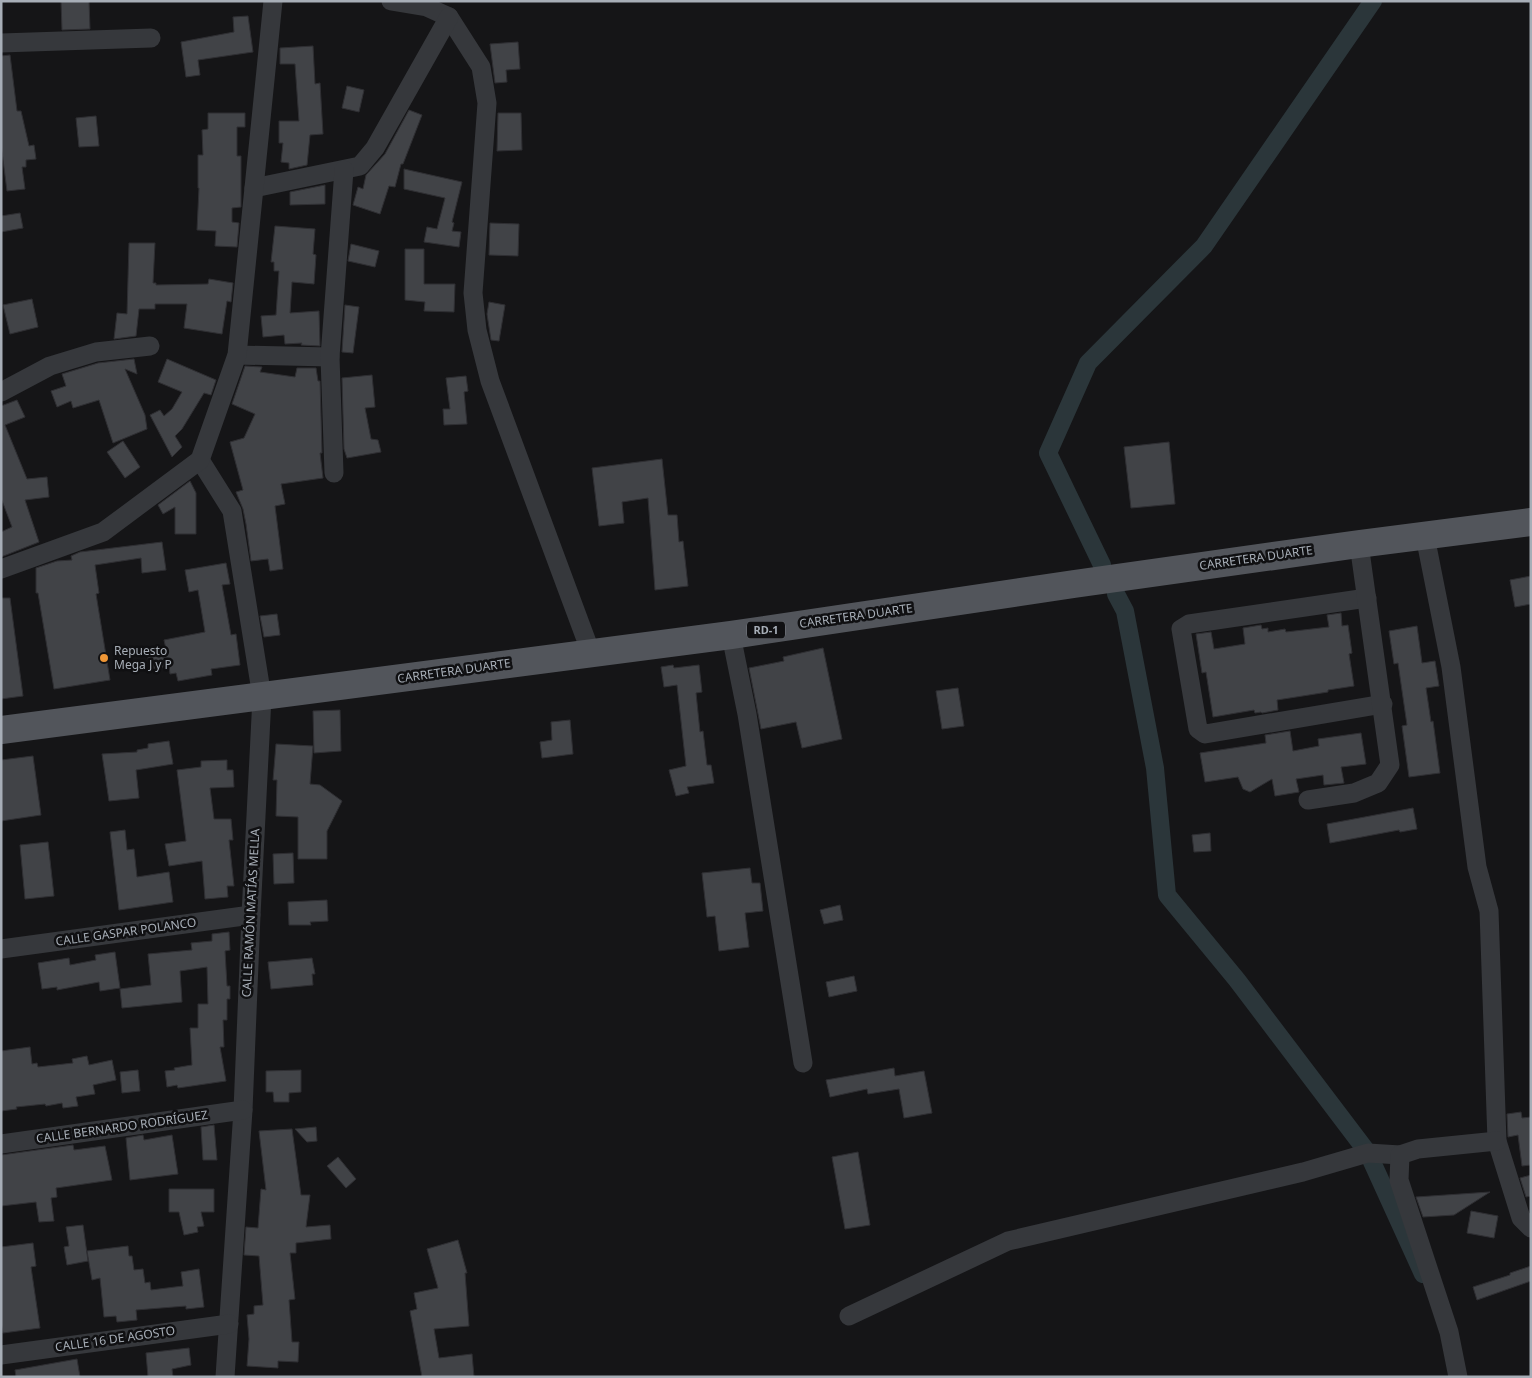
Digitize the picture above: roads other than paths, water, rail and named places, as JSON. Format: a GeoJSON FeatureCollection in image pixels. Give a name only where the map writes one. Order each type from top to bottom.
{"type":"FeatureCollection","features":[{"type":"Feature","properties":{"kind":"main road","name":"CARRETERA DUARTE"},"geometry":{"type":"LineString","coordinates":[[1,730],[732,635],[1064,585],[1531,522]]}},
{"type":"Feature","properties":{"kind":"street"},"geometry":{"type":"LineString","coordinates":[[1,568],[102,532],[200,460],[237,354],[273,1]]}},
{"type":"Feature","properties":{"kind":"street"},"geometry":{"type":"LineString","coordinates":[[391,1],[427,7],[449,17],[481,67],[487,103],[473,293],[477,330],[490,381],[591,653]]}},
{"type":"Feature","properties":{"kind":"street"},"geometry":{"type":"LineString","coordinates":[[254,188],[360,166],[375,148],[449,17]]}},
{"type":"Feature","properties":{"kind":"street"},"geometry":{"type":"LineString","coordinates":[[1,43],[151,38]]}},
{"type":"Feature","properties":{"kind":"street"},"geometry":{"type":"LineString","coordinates":[[334,473],[330,357],[344,170]]}},
{"type":"Feature","properties":{"kind":"street"},"geometry":{"type":"LineString","coordinates":[[1,392],[50,366],[96,352],[150,346]]}},
{"type":"Feature","properties":{"kind":"street"},"geometry":{"type":"LineString","coordinates":[[237,354],[330,357]]}},
{"type":"Feature","properties":{"kind":"street","name":"CALLE RAMÓN MATÍAS MELLA"},"geometry":{"type":"LineString","coordinates":[[200,460],[232,511],[262,697],[243,1110],[225,1377]]}},
{"type":"Feature","properties":{"kind":"street"},"geometry":{"type":"LineString","coordinates":[[1425,536],[1451,667],[1477,867],[1489,912],[1497,1141],[1521,1218],[1531,1228]]}},
{"type":"Feature","properties":{"kind":"street"},"geometry":{"type":"LineString","coordinates":[[1308,800],[1354,792],[1378,783],[1390,765],[1383,704],[1359,544]]}},
{"type":"Feature","properties":{"kind":"street"},"geometry":{"type":"LineString","coordinates":[[1367,598],[1189,624],[1181,629],[1198,729],[1205,734],[1383,704]]}},
{"type":"Feature","properties":{"kind":"street"},"geometry":{"type":"LineString","coordinates":[[732,635],[747,714],[803,1063]]}},
{"type":"Feature","properties":{"kind":"street","name":"CALLE GASPAR POLANCO"},"geometry":{"type":"LineString","coordinates":[[1,949],[251,915]]}},
{"type":"Feature","properties":{"kind":"street","name":"CALLE BERNARDO RODRÍGUEZ"},"geometry":{"type":"LineString","coordinates":[[1,1144],[243,1110]]}},
{"type":"Feature","properties":{"kind":"street"},"geometry":{"type":"LineString","coordinates":[[848,1316],[1008,1241],[1294,1174],[1368,1153],[1400,1155],[1418,1149],[1497,1141]]}},
{"type":"Feature","properties":{"kind":"street"},"geometry":{"type":"LineString","coordinates":[[1400,1155],[1399,1180],[1449,1332],[1458,1377]]}},
{"type":"Feature","properties":{"kind":"street","name":"CALLE 16 DE AGOSTO"},"geometry":{"type":"LineString","coordinates":[[1,1355],[229,1324]]}},
{"type":"Feature","properties":{"kind":"waterway"},"geometry":{"type":"LineString","coordinates":[[1102,565],[1048,453],[1088,363],[1204,246],[1373,1]]}},
{"type":"Feature","properties":{"kind":"waterway"},"geometry":{"type":"LineString","coordinates":[[1116,594],[1125,611],[1155,768],[1167,895],[1237,980],[1368,1153],[1423,1274]]}},
{"type":"Feature","properties":{"kind":"place","name":"Repuesto Mega J y P"},"geometry":{"type":"Point","coordinates":[104,658]}}]}
